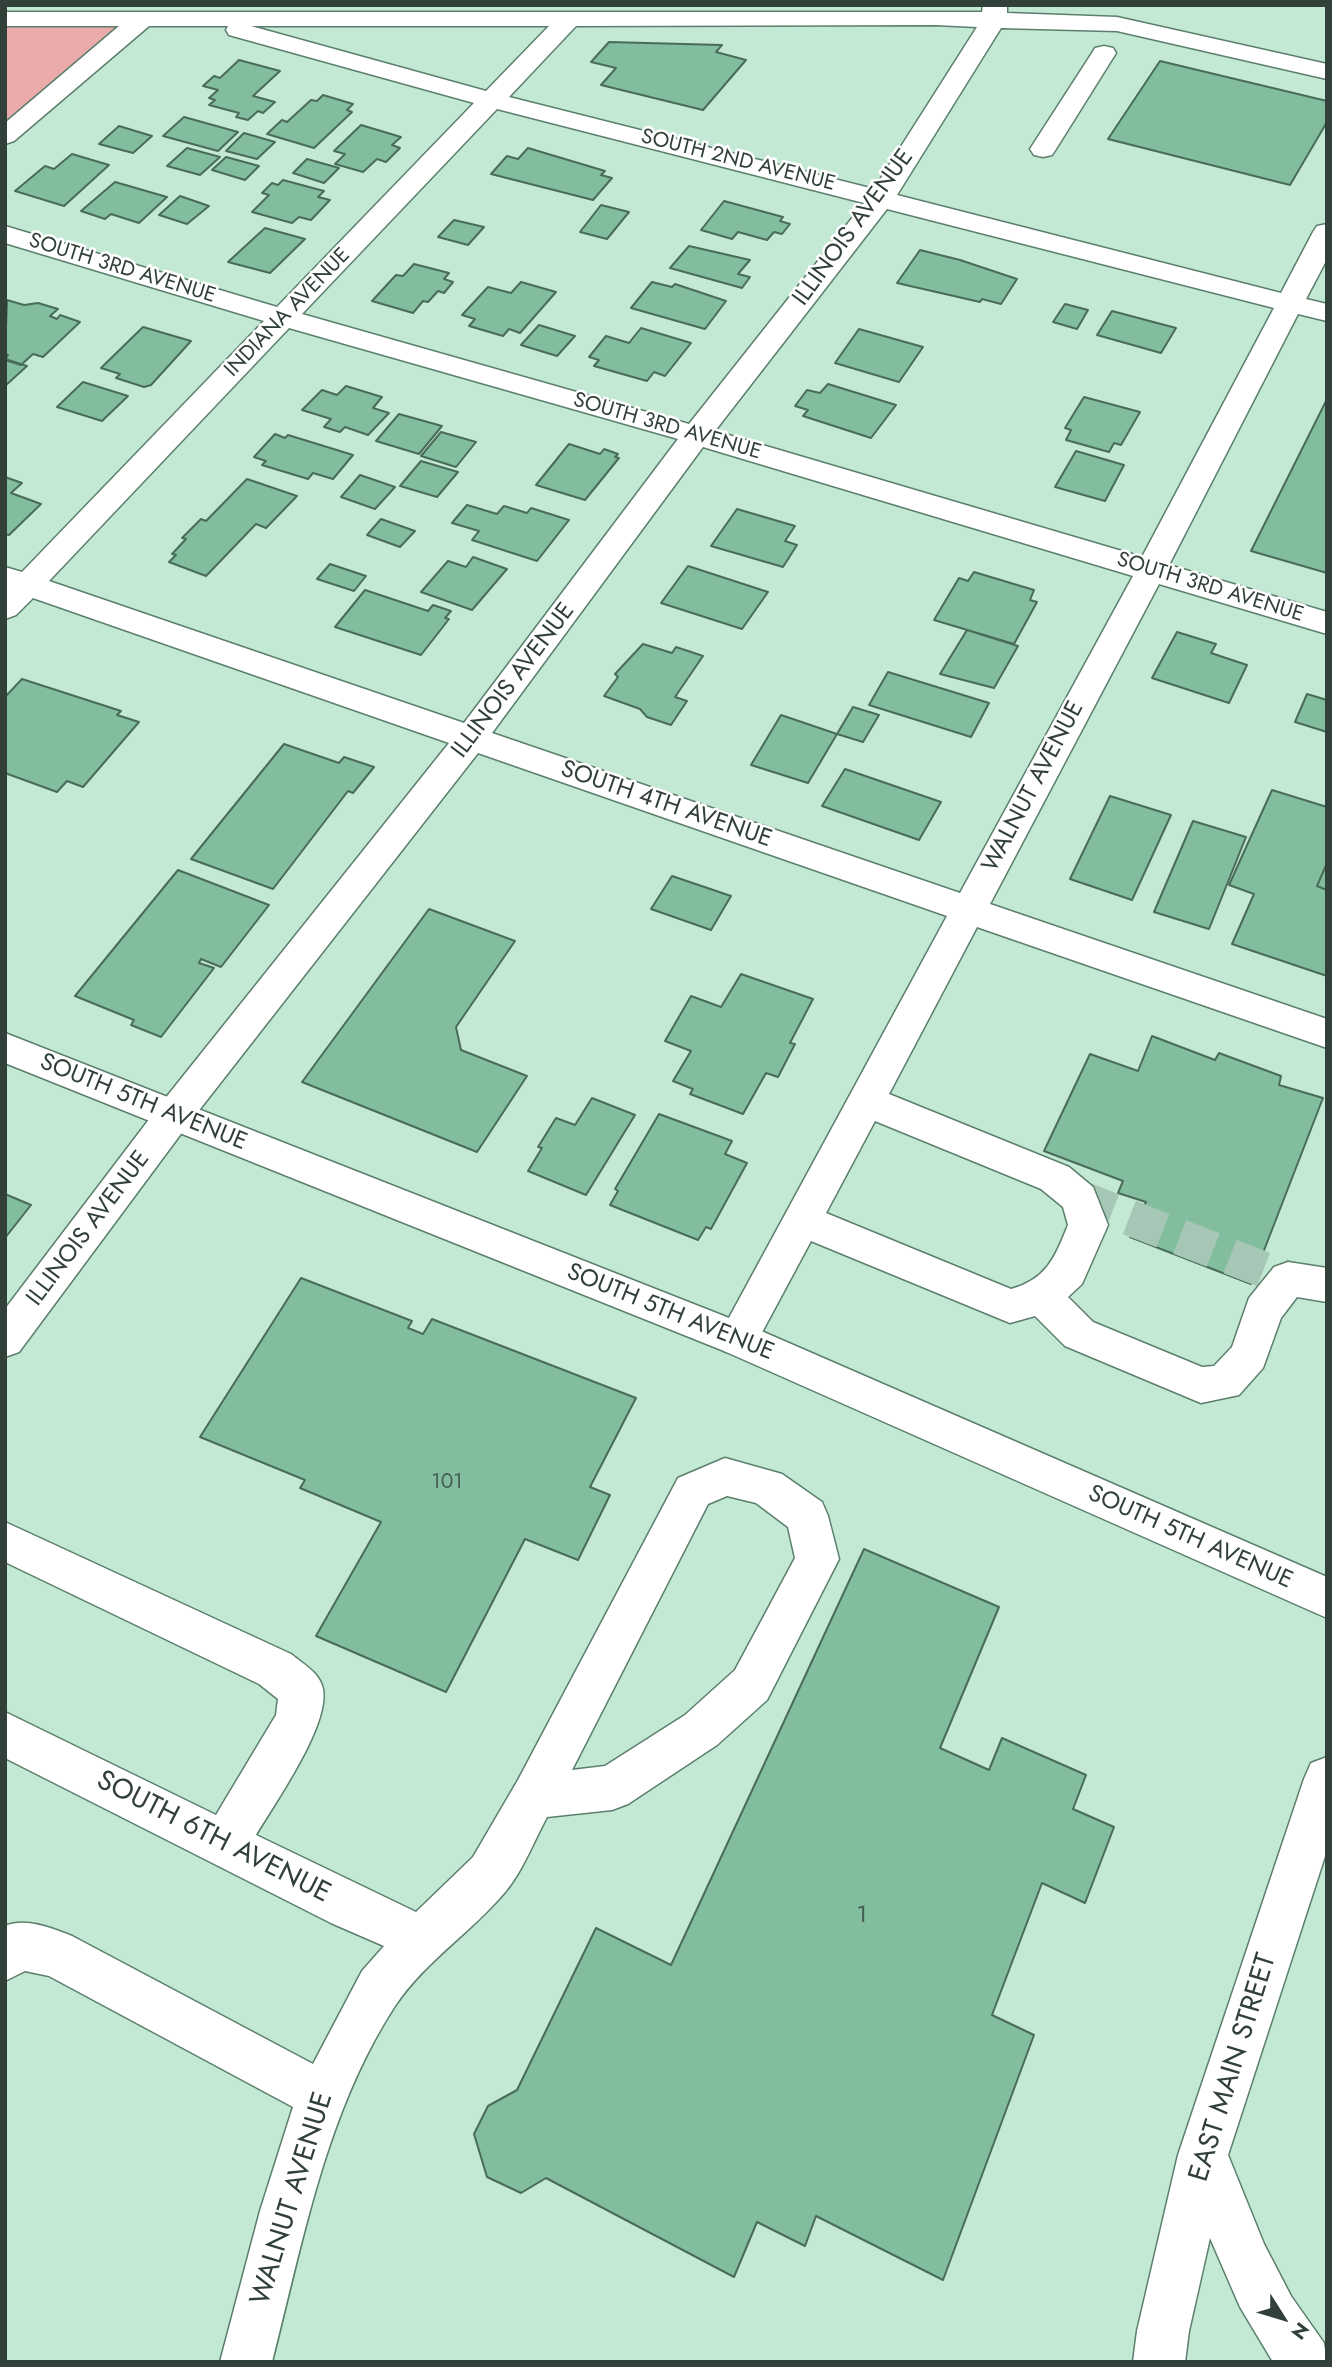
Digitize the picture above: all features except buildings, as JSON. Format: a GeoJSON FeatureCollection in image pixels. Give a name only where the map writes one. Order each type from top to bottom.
{"type":"FeatureCollection","features":[{"type":"Feature","properties":{"kind":"street"},"geometry":{"type":"LineString","coordinates":[[5,19],[570,18],[994,12],[1117,23],[1327,72]]}},
{"type":"Feature","properties":{"kind":"street","name":"ILLINOIS AVENUE"},"geometry":{"type":"LineString","coordinates":[[5,1340],[173,1116],[471,738],[696,435],[882,198],[994,12]]}},
{"type":"Feature","properties":{"kind":"street"},"geometry":{"type":"LineString","coordinates":[[5,136],[145,17]]}},
{"type":"Feature","properties":{"kind":"street","name":"SOUTH 2ND AVENUE"},"geometry":{"type":"LineString","coordinates":[[191,17],[492,100],[1327,313]]}},
{"type":"Feature","properties":{"kind":"street","name":"INDIANA AVENUE"},"geometry":{"type":"LineString","coordinates":[[13,590],[284,317],[570,18]]}},
{"type":"Feature","properties":{"kind":"street"},"geometry":{"type":"LineString","coordinates":[[1043,149],[1104,53]]}},
{"type":"Feature","properties":{"kind":"street","name":"WALNUT AVENUE"},"geometry":{"type":"LineString","coordinates":[[738,1339],[1151,571],[1327,232]]}},
{"type":"Feature","properties":{"kind":"street","name":"SOUTH 3RD AVENUE"},"geometry":{"type":"LineString","coordinates":[[5,234],[696,435],[1327,623]]}},
{"type":"Feature","properties":{"kind":"street","name":"SOUTH 4TH AVENUE"},"geometry":{"type":"LineString","coordinates":[[13,590],[471,738],[1327,1034]]}},
{"type":"Feature","properties":{"kind":"street","name":"SOUTH 5TH AVENUE"},"geometry":{"type":"LineString","coordinates":[[5,1047],[738,1339],[1327,1598]]}},
{"type":"Feature","properties":{"kind":"street"},"geometry":{"type":"LineString","coordinates":[[802,1220],[1010,1306],[1042,1297],[1068,1272],[1088,1225],[1079,1198],[1055,1178],[866,1101]]}},
{"type":"Feature","properties":{"kind":"street"},"geometry":{"type":"LineString","coordinates":[[1042,1297],[1079,1334],[1202,1385],[1225,1382],[1249,1356],[1263,1310],[1307,1282]]}},
{"type":"Feature","properties":{"kind":"street","name":"WALNUT AVENUE"},"geometry":{"type":"LineString","coordinates":[[246,2362],[285,2211],[322,2096],[379,1988],[422,1939],[490,1874],[534,1796],[694,1491],[725,1477],[767,1488],[807,1516],[817,1559],[751,1685],[701,1730],[612,1787],[534,1796]]}},
{"type":"Feature","properties":{"kind":"street"},"geometry":{"type":"LineString","coordinates":[[5,1541],[275,1669],[301,1690],[298,1720],[225,1844]]}},
{"type":"Feature","properties":{"kind":"street","name":"SOUTH 6TH AVENUE"},"geometry":{"type":"LineString","coordinates":[[5,1734],[348,1906],[422,1939]]}},
{"type":"Feature","properties":{"kind":"street","name":"EAST MAIN STREET"},"geometry":{"type":"LineString","coordinates":[[1159,2362],[1163,2331],[1203,2155],[1327,1779]]}},
{"type":"Feature","properties":{"kind":"street"},"geometry":{"type":"LineString","coordinates":[[5,1957],[16,1945],[55,1952],[322,2096]]}},
{"type":"Feature","properties":{"kind":"street"},"geometry":{"type":"LineString","coordinates":[[1203,2155],[1241,2254],[1292,2345],[1305,2362]]}},
{"type":"Feature","properties":{"kind":"shaded area"},"geometry":{"type":"Polygon","coordinates":[[[5,23],[126,24],[5,128],[5,23]]]}},
{"type":"Feature","properties":{"kind":"tunnel"},"geometry":{"type":"LineString","coordinates":[[1079,1198],[1288,1279]]}}]}
